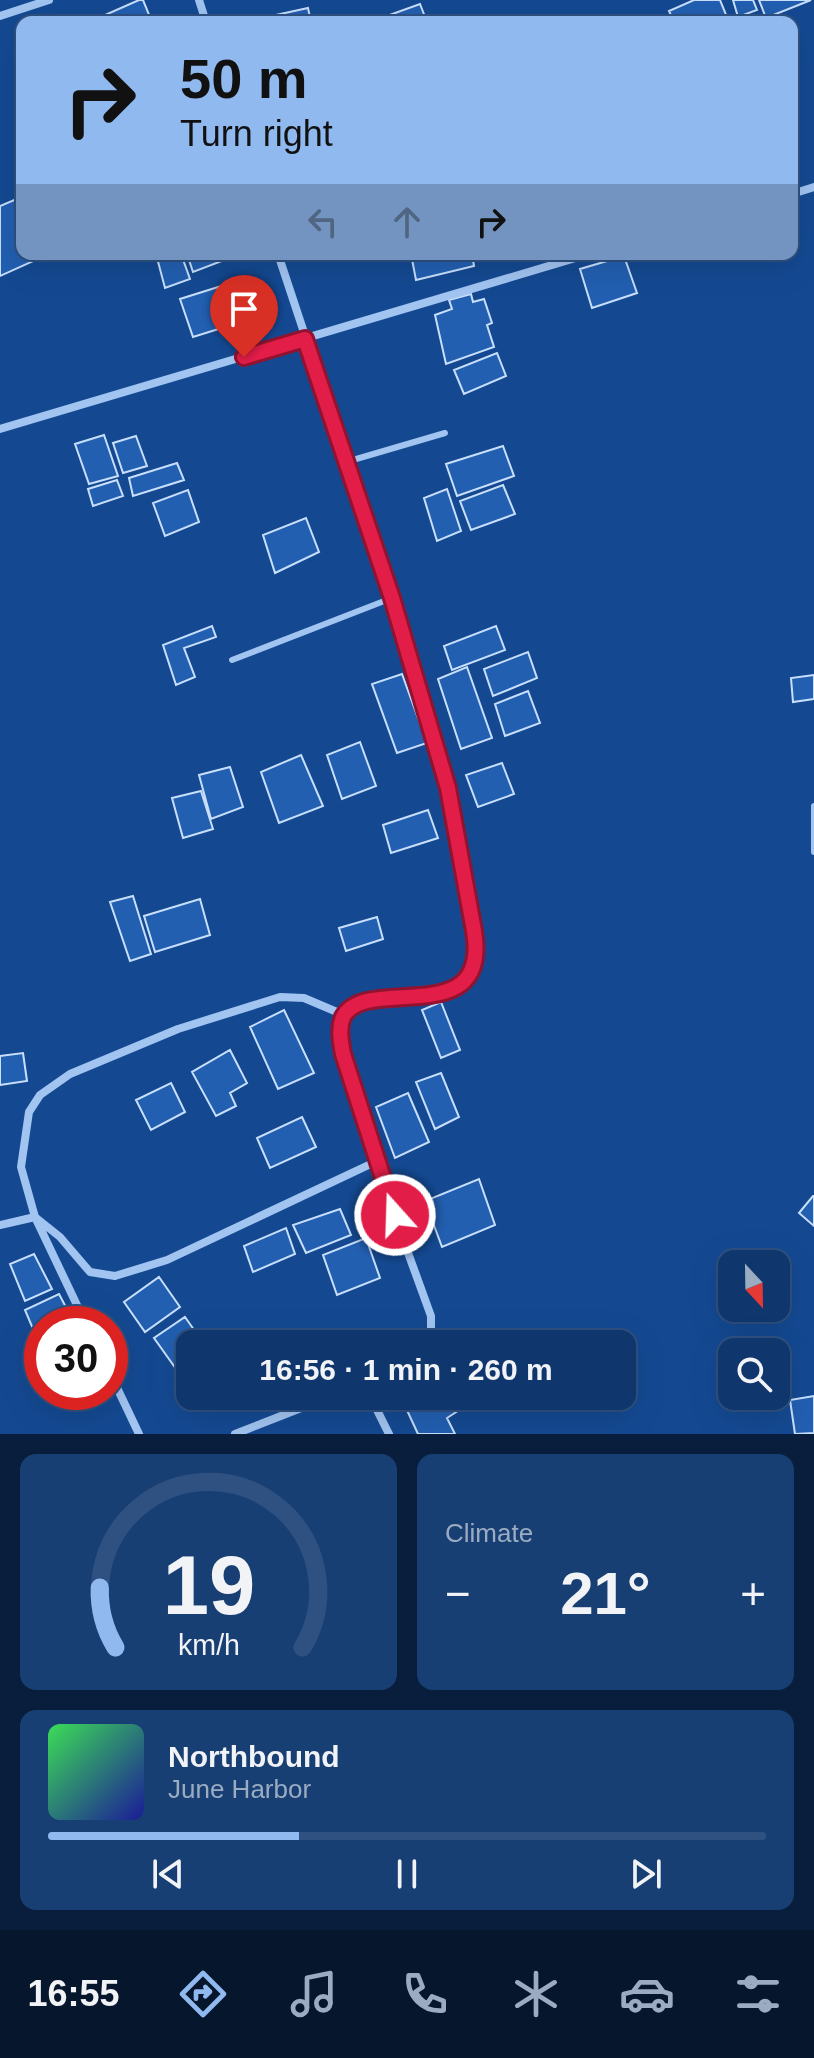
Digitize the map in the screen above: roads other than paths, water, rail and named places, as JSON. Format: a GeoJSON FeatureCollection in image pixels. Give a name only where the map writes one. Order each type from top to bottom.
{"type":"FeatureCollection","features":[{"type":"Feature","properties":{"kind":"street"},"geometry":{"type":"LineString","coordinates":[[0,16],[49,0]]}},
{"type":"Feature","properties":{"kind":"street"},"geometry":{"type":"LineString","coordinates":[[280,260],[392,598],[448,788],[478,951],[474,970],[453,988],[356,1006],[344,1015],[340,1032],[343,1054],[375,1162],[431,1316],[431,1330]]}},
{"type":"Feature","properties":{"kind":"street"},"geometry":{"type":"LineString","coordinates":[[0,429],[569,260]]}},
{"type":"Feature","properties":{"kind":"street"},"geometry":{"type":"LineString","coordinates":[[77,1306],[35,1217],[21,1167],[22,1142],[29,1112],[55,1083],[113,1055],[266,1001],[292,995],[344,1015]]}},
{"type":"Feature","properties":{"kind":"street"},"geometry":{"type":"LineString","coordinates":[[35,1217],[60,1237],[90,1272],[115,1276],[167,1260],[375,1162]]}},
{"type":"Feature","properties":{"kind":"street"},"geometry":{"type":"LineString","coordinates":[[0,1225],[35,1217]]}},
{"type":"Feature","properties":{"kind":"street"},"geometry":{"type":"LineString","coordinates":[[128,1410],[139,1434]]}},
{"type":"Feature","properties":{"kind":"street"},"geometry":{"type":"LineString","coordinates":[[235,1434],[296,1410]]}},
{"type":"Feature","properties":{"kind":"street"},"geometry":{"type":"LineString","coordinates":[[377,1410],[389,1434]]}},
{"type":"Feature","properties":{"kind":"lane"},"geometry":{"type":"LineString","coordinates":[[346,462],[445,433]]}},
{"type":"Feature","properties":{"kind":"lane"},"geometry":{"type":"LineString","coordinates":[[232,660],[392,598]]}},
{"type":"Feature","properties":{"kind":"lane"},"geometry":{"type":"LineString","coordinates":[[814,806],[814,852]]}}]}
